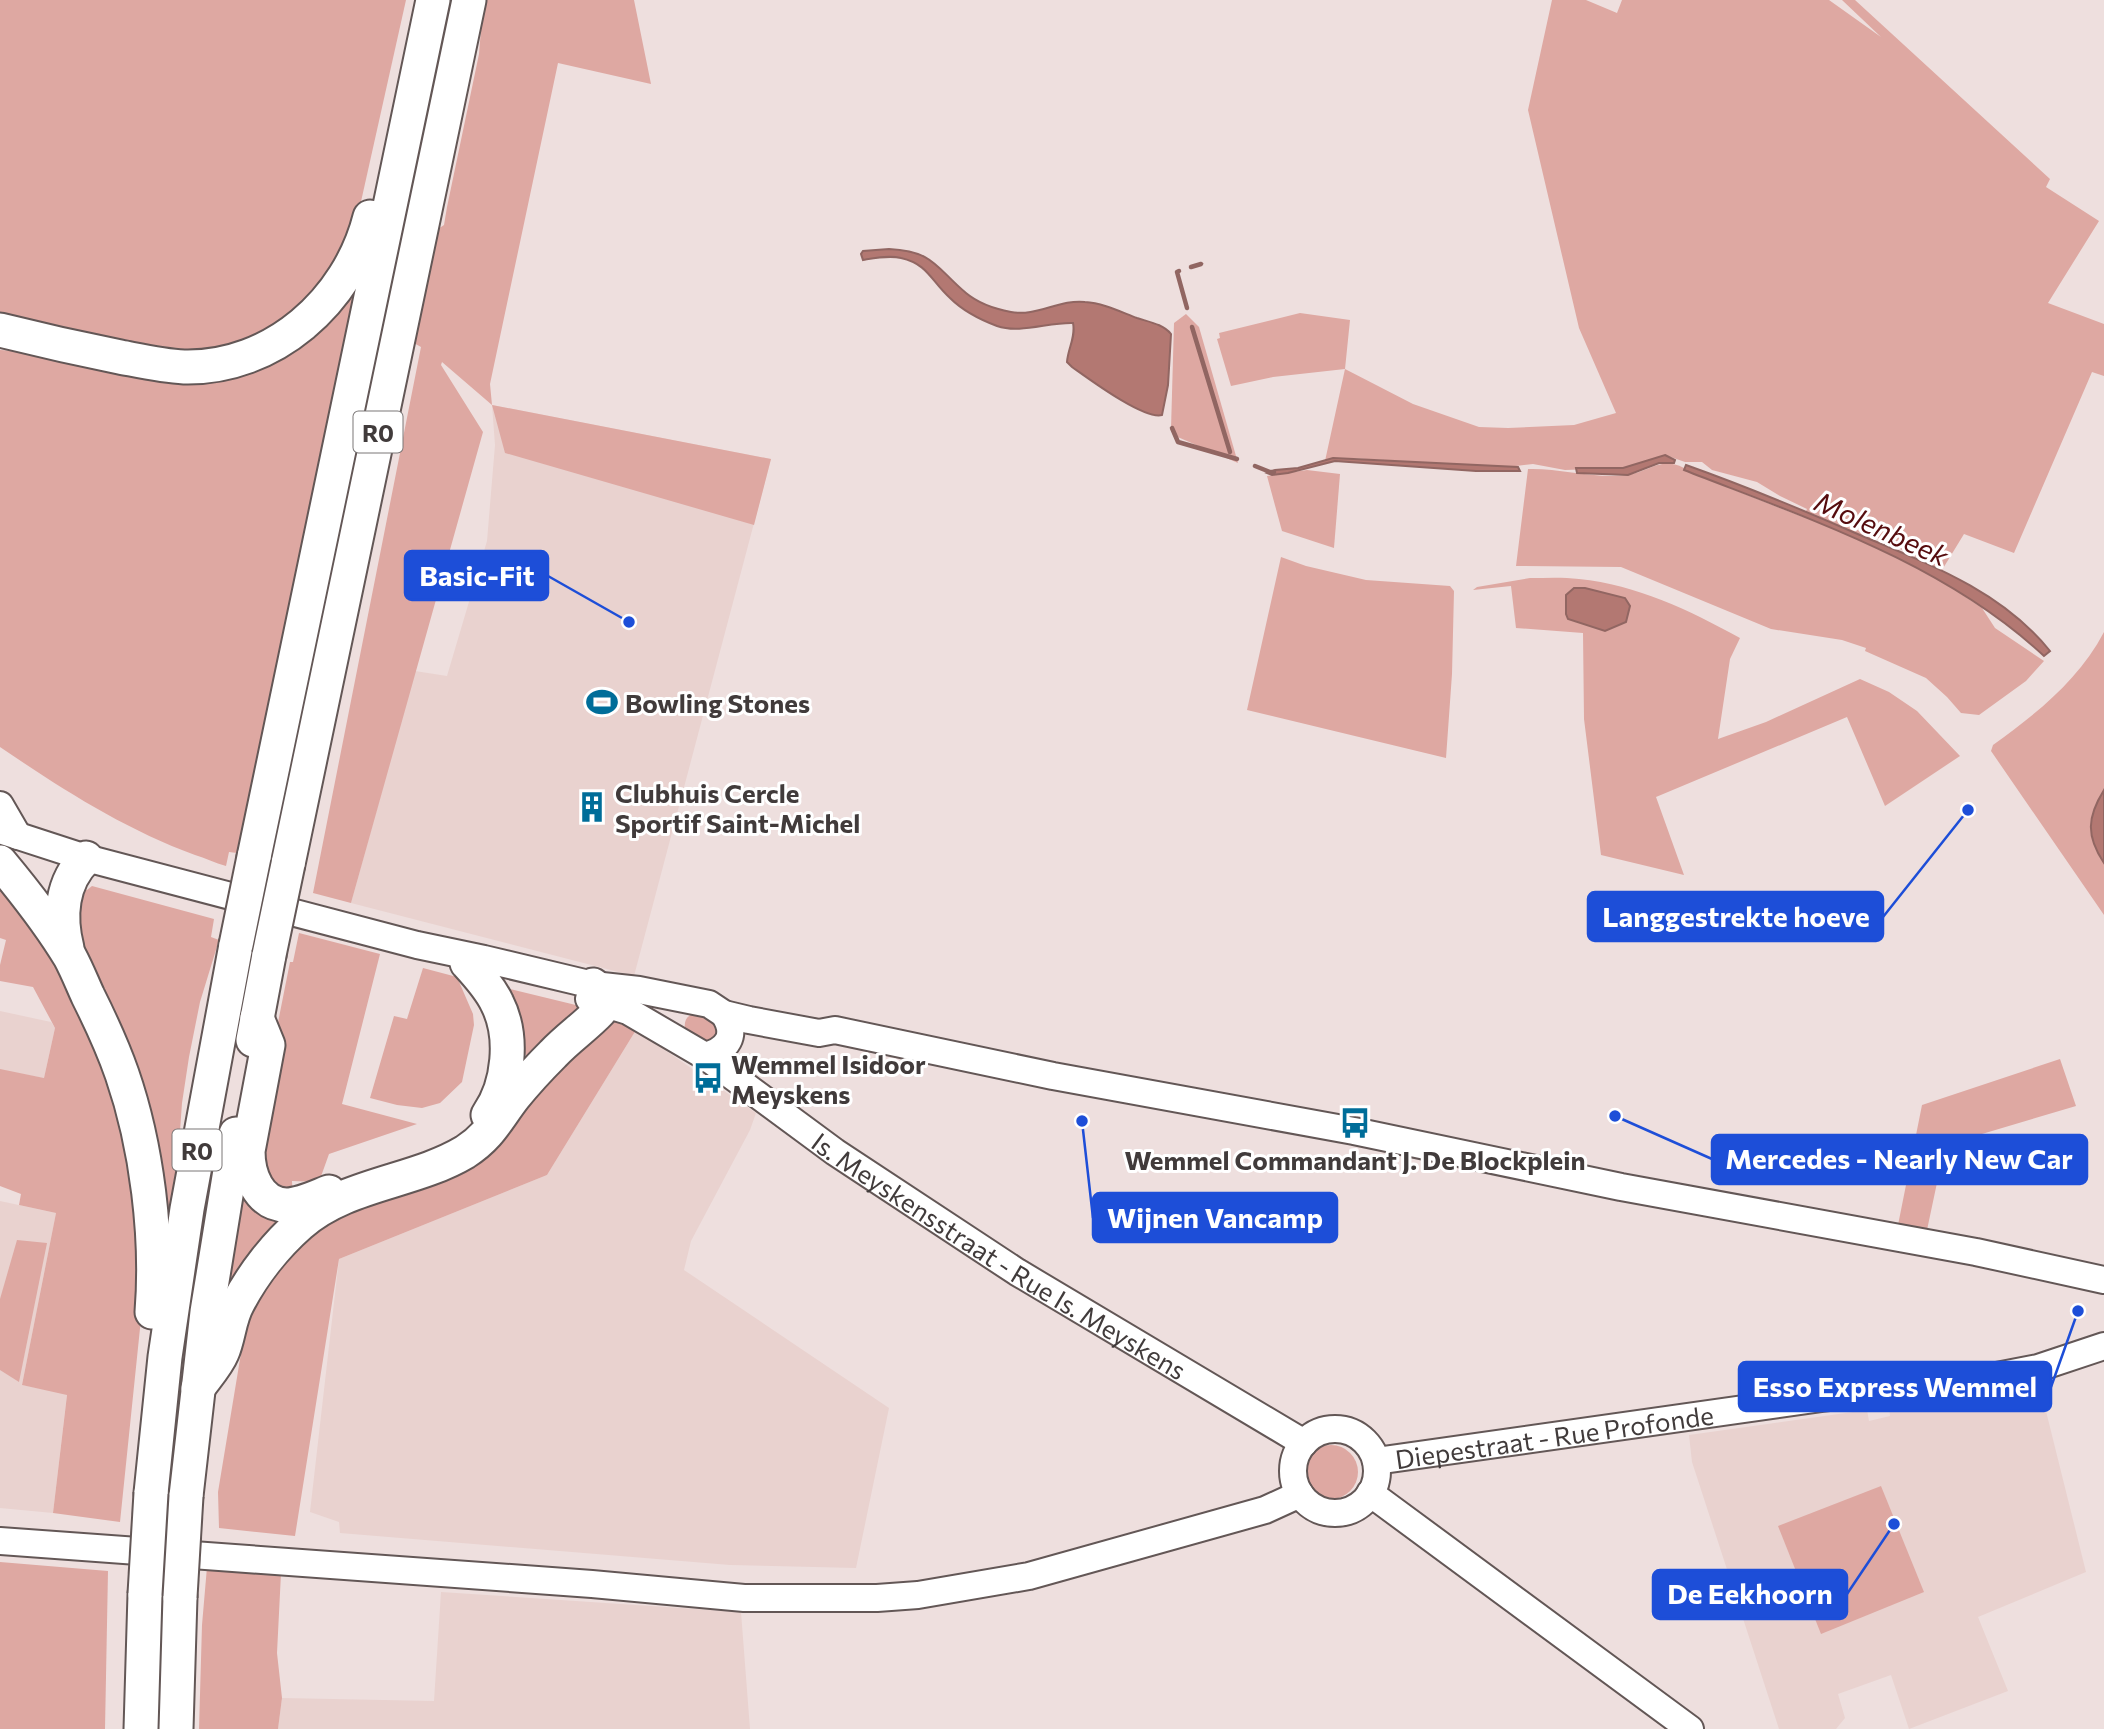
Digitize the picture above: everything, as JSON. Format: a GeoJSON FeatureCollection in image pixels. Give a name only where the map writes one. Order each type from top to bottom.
{"type":"FeatureCollection","features":[{"type":"Feature","properties":{"kind":"highway","name":"R0"},"geometry":{"type":"LineString","coordinates":[[141,1729],[151,1493],[165,1357],[187,1209],[236,945],[433,0]]}},
{"type":"Feature","properties":{"kind":"highway","name":"R0"},"geometry":{"type":"LineString","coordinates":[[176,1729],[186,1496],[219,1231],[269,955],[469,0]]}},
{"type":"Feature","properties":{"kind":"highway"},"geometry":{"type":"LineString","coordinates":[[0,330],[50,343],[183,367],[231,361],[263,349],[306,323],[330,299],[354,262],[365,237],[372,208],[394,181]]}},
{"type":"Feature","properties":{"kind":"highway"},"geometry":{"type":"LineString","coordinates":[[0,343],[50,343]]}},
{"type":"Feature","properties":{"kind":"highway"},"geometry":{"type":"LineString","coordinates":[[6,843],[24,890],[70,957],[116,1056],[132,1109],[150,1207],[155,1254],[152,1313],[165,1357]]}},
{"type":"Feature","properties":{"kind":"highway"},"geometry":{"type":"LineString","coordinates":[[70,957],[61,914],[71,880],[86,858]]}},
{"type":"Feature","properties":{"kind":"highway"},"geometry":{"type":"LineString","coordinates":[[257,1017],[268,1045],[248,1162],[255,1186],[262,1195],[276,1203],[288,1205],[312,1199],[440,1151],[454,1145],[481,1125],[500,1093],[506,1071],[506,1043],[501,1011],[496,1000],[467,963]]}},
{"type":"Feature","properties":{"kind":"highway"},"geometry":{"type":"LineString","coordinates":[[198,1388],[222,1354],[228,1326],[237,1304],[285,1237],[318,1210],[369,1187],[416,1173],[480,1142],[497,1124],[514,1097],[555,1052],[609,1000]]}},
{"type":"Feature","properties":{"kind":"main road"},"geometry":{"type":"LineString","coordinates":[[0,805],[6,843],[86,858],[417,945],[484,959],[609,1000]]}},
{"type":"Feature","properties":{"kind":"main road"},"geometry":{"type":"LineString","coordinates":[[417,945],[506,978],[609,1000],[639,990],[709,1004],[724,1014],[819,1033],[835,1030],[1053,1076],[1354,1131],[1621,1187],[1988,1255],[2104,1280]]}},
{"type":"Feature","properties":{"kind":"main road","name":"Is. Meyskensstraat - Rue Is. Meyskens"},"geometry":{"type":"LineString","coordinates":[[609,1000],[705,1056],[835,1152],[1006,1265],[1304,1443]]}},
{"type":"Feature","properties":{"kind":"main road"},"geometry":{"type":"LineString","coordinates":[[679,1040],[676,1023],[679,1015],[696,1001]]}},
{"type":"Feature","properties":{"kind":"main road"},"geometry":{"type":"LineString","coordinates":[[705,1056],[720,1051],[729,1038],[730,1030],[724,1014]]}},
{"type":"Feature","properties":{"kind":"main road","name":"Diepestraat - Rue Profonde"},"geometry":{"type":"LineString","coordinates":[[1376,1461],[1822,1398],[1981,1379],[2038,1368],[2104,1346]]}},
{"type":"Feature","properties":{"kind":"main road"},"geometry":{"type":"LineString","coordinates":[[1344,1430],[1360,1438],[1367,1444],[1376,1461],[1376,1479],[1370,1493],[1361,1504],[1342,1512],[1315,1508],[1297,1487],[1294,1460],[1304,1443],[1321,1432],[1344,1430]]}},
{"type":"Feature","properties":{"kind":"main road"},"geometry":{"type":"LineString","coordinates":[[0,1523],[117,1542],[461,1574],[744,1598],[877,1598],[918,1595],[1029,1576],[1265,1510],[1297,1487]]}},
{"type":"Feature","properties":{"kind":"main road"},"geometry":{"type":"LineString","coordinates":[[1370,1493],[1690,1729]]}},
{"type":"Feature","properties":{"kind":"main road"},"geometry":{"type":"LineString","coordinates":[[0,1541],[117,1542]]}},
{"type":"Feature","properties":{"kind":"shaded area"},"geometry":{"type":"Polygon","coordinates":[[[0,0],[406,0],[356,224],[325,287],[250,346],[171,357],[0,322],[0,0]]]}},
{"type":"Feature","properties":{"kind":"shaded area"},"geometry":{"type":"Polygon","coordinates":[[[446,0],[456,0],[276,861],[266,859],[446,0]]]}},
{"type":"Feature","properties":{"kind":"shaded area"},"geometry":{"type":"Polygon","coordinates":[[[485,0],[634,0],[651,84],[558,63],[490,384],[492,405],[442,362],[441,365],[483,432],[351,903],[313,893],[421,347],[412,342],[435,231],[444,225],[479,54],[485,0]]]}},
{"type":"Feature","properties":{"kind":"shaded area"},"geometry":{"type":"Polygon","coordinates":[[[1552,0],[1586,0],[1617,13],[1622,0],[1829,0],[1881,37],[1842,0],[1855,0],[2050,179],[2046,187],[2099,221],[2048,303],[2104,324],[2104,376],[2092,372],[2014,553],[1964,534],[1942,570],[1836,517],[1982,608],[1995,628],[2044,661],[2026,681],[1979,715],[1961,713],[1926,678],[1865,651],[1866,648],[1842,640],[1771,629],[1621,567],[1516,566],[1528,469],[1615,476],[1635,473],[1661,464],[1676,465],[1803,517],[1807,509],[1757,482],[1712,470],[1702,462],[1685,462],[1665,455],[1623,468],[1565,470],[1533,464],[1508,467],[1348,458],[1325,461],[1345,369],[1413,404],[1479,427],[1574,425],[1616,413],[1579,328],[1528,110],[1552,0]]]}},
{"type":"Feature","properties":{"kind":"shaded area"},"geometry":{"type":"Polygon","coordinates":[[[904,250],[925,257],[971,297],[999,309],[1020,313],[1066,303],[1092,303],[1164,328],[1171,334],[1168,385],[1162,415],[1154,415],[1130,405],[1067,362],[1073,323],[1015,329],[991,324],[955,302],[917,264],[896,257],[863,260],[861,254],[863,251],[904,250]]]}},
{"type":"Feature","properties":{"kind":"shaded area"},"geometry":{"type":"Polygon","coordinates":[[[364,259],[237,853],[229,852],[226,866],[169,845],[118,820],[70,793],[0,747],[0,350],[48,353],[207,374],[364,259]]]}},
{"type":"Feature","properties":{"kind":"shaded area"},"geometry":{"type":"Polygon","coordinates":[[[1300,313],[1350,320],[1345,369],[1273,377],[1231,386],[1217,339],[1220,338],[1219,333],[1300,313]]]}},
{"type":"Feature","properties":{"kind":"shaded area"},"geometry":{"type":"Polygon","coordinates":[[[1186,314],[1199,327],[1238,463],[1173,435],[1174,323],[1186,314]]]}},
{"type":"Feature","properties":{"kind":"shaded area"},"geometry":{"type":"Polygon","coordinates":[[[492,405],[771,459],[634,976],[351,903],[415,671],[447,676],[487,541],[495,445],[492,405]]]}},
{"type":"Feature","properties":{"kind":"shaded area"},"geometry":{"type":"Polygon","coordinates":[[[492,405],[771,459],[754,525],[505,453],[492,405]]]}},
{"type":"Feature","properties":{"kind":"shaded area"},"geometry":{"type":"Polygon","coordinates":[[[1665,455],[1675,460],[1674,463],[1659,463],[1628,475],[1577,473],[1576,468],[1623,468],[1665,455]]]}},
{"type":"Feature","properties":{"kind":"shaded area"},"geometry":{"type":"Polygon","coordinates":[[[1333,458],[1518,467],[1520,471],[1476,471],[1335,461],[1288,473],[1267,473],[1333,458]]]}},
{"type":"Feature","properties":{"kind":"shaded area"},"geometry":{"type":"Polygon","coordinates":[[[1686,465],[1817,516],[1963,581],[2010,612],[2050,651],[2044,656],[2005,623],[1919,569],[1826,526],[1684,470],[1686,465]]]}},
{"type":"Feature","properties":{"kind":"shaded area"},"geometry":{"type":"Polygon","coordinates":[[[1307,470],[1340,474],[1334,548],[1282,531],[1267,476],[1307,470]]]}},
{"type":"Feature","properties":{"kind":"shaded area"},"geometry":{"type":"Polygon","coordinates":[[[1281,557],[1306,566],[1366,580],[1450,586],[1454,591],[1446,758],[1247,710],[1281,557]]]}},
{"type":"Feature","properties":{"kind":"shaded area"},"geometry":{"type":"Polygon","coordinates":[[[1530,578],[1573,578],[1642,593],[1682,609],[1740,638],[1730,659],[1718,739],[1766,722],[1860,679],[1889,692],[1917,711],[1960,756],[1885,806],[1847,717],[1656,797],[1684,875],[1601,855],[1584,719],[1583,633],[1516,628],[1511,586],[1473,590],[1477,587],[1530,578]]]}},
{"type":"Feature","properties":{"kind":"shaded area"},"geometry":{"type":"Polygon","coordinates":[[[1574,588],[1585,588],[1625,598],[1630,606],[1626,622],[1605,631],[1568,619],[1566,595],[1574,588]]]}},
{"type":"Feature","properties":{"kind":"shaded area"},"geometry":{"type":"Polygon","coordinates":[[[2104,632],[2104,915],[1991,751],[1993,745],[2025,721],[2069,681],[2104,632]]]}},
{"type":"Feature","properties":{"kind":"shaded area"},"geometry":{"type":"Polygon","coordinates":[[[2104,790],[2104,863],[2094,844],[2091,826],[2094,809],[2104,790]]]}},
{"type":"Feature","properties":{"kind":"shaded area"},"geometry":{"type":"Polygon","coordinates":[[[0,877],[26,909],[98,1040],[130,1135],[145,1280],[120,1522],[53,1513],[67,1395],[22,1385],[56,1213],[19,1205],[21,1194],[0,1186],[0,1069],[44,1078],[55,1028],[33,987],[0,981],[0,965],[6,940],[0,938],[0,877]]]}},
{"type":"Feature","properties":{"kind":"shaded area"},"geometry":{"type":"Polygon","coordinates":[[[92,886],[214,919],[211,937],[219,940],[200,1002],[189,1057],[173,1185],[176,1186],[168,1234],[74,933],[78,887],[87,890],[92,886]]]}},
{"type":"Feature","properties":{"kind":"shaded area"},"geometry":{"type":"Polygon","coordinates":[[[299,933],[380,954],[342,1104],[417,1124],[329,1154],[319,1182],[292,1181],[293,1200],[256,1171],[264,1093],[290,962],[293,962],[299,933]]]}},
{"type":"Feature","properties":{"kind":"shaded area"},"geometry":{"type":"Polygon","coordinates":[[[423,968],[457,977],[473,1014],[474,1025],[462,1082],[440,1103],[422,1108],[370,1098],[394,1016],[407,1019],[423,968]]]}},
{"type":"Feature","properties":{"kind":"shaded area"},"geometry":{"type":"Polygon","coordinates":[[[510,989],[584,1007],[528,1060],[520,1017],[510,989]]]}},
{"type":"Feature","properties":{"kind":"shaded area"},"geometry":{"type":"Polygon","coordinates":[[[0,1011],[51,1022],[55,1028],[44,1078],[0,1070],[0,1011]]]}},
{"type":"Feature","properties":{"kind":"shaded area"},"geometry":{"type":"Polygon","coordinates":[[[694,1014],[709,1017],[721,1030],[709,1043],[685,1029],[686,1019],[694,1014]]]}},
{"type":"Feature","properties":{"kind":"shaded area"},"geometry":{"type":"Polygon","coordinates":[[[620,1021],[636,1030],[547,1175],[339,1259],[295,1536],[219,1528],[218,1492],[248,1312],[308,1226],[443,1170],[606,1024],[620,1021]]]}},
{"type":"Feature","properties":{"kind":"shaded area"},"geometry":{"type":"Polygon","coordinates":[[[636,1030],[756,1113],[750,1130],[691,1241],[684,1270],[889,1408],[856,1568],[730,1565],[340,1533],[339,1522],[310,1512],[339,1259],[547,1175],[636,1030]]]}},
{"type":"Feature","properties":{"kind":"shaded area"},"geometry":{"type":"Polygon","coordinates":[[[2060,1059],[2076,1106],[1945,1145],[1927,1230],[1898,1225],[1922,1105],[2060,1059]]]}},
{"type":"Feature","properties":{"kind":"shaded area"},"geometry":{"type":"Polygon","coordinates":[[[243,1196],[297,1211],[225,1301],[239,1208],[243,1196]]]}},
{"type":"Feature","properties":{"kind":"shaded area"},"geometry":{"type":"Polygon","coordinates":[[[0,1201],[56,1213],[22,1385],[67,1394],[53,1513],[0,1508],[0,1201]]]}},
{"type":"Feature","properties":{"kind":"shaded area"},"geometry":{"type":"Polygon","coordinates":[[[17,1240],[47,1243],[19,1382],[0,1370],[0,1299],[17,1240]]]}},
{"type":"Feature","properties":{"kind":"shaded area"},"geometry":{"type":"Polygon","coordinates":[[[2039,1383],[2086,1572],[1978,1617],[2008,1691],[1909,1729],[1891,1675],[1838,1694],[1845,1718],[1836,1729],[1779,1729],[1692,1462],[1689,1435],[1867,1410],[1869,1421],[1890,1416],[1889,1407],[2005,1391],[2039,1383]]]}},
{"type":"Feature","properties":{"kind":"shaded area"},"geometry":{"type":"Polygon","coordinates":[[[1331,1445],[1350,1453],[1358,1472],[1350,1491],[1331,1499],[1312,1491],[1304,1472],[1312,1453],[1331,1445]]]}},
{"type":"Feature","properties":{"kind":"shaded area"},"geometry":{"type":"Polygon","coordinates":[[[1881,1486],[1924,1592],[1821,1634],[1778,1526],[1881,1486]]]}},
{"type":"Feature","properties":{"kind":"shaded area"},"geometry":{"type":"Polygon","coordinates":[[[0,1562],[108,1571],[105,1729],[0,1729],[0,1562]]]}},
{"type":"Feature","properties":{"kind":"shaded area"},"geometry":{"type":"Polygon","coordinates":[[[207,1567],[281,1573],[277,1653],[282,1698],[278,1729],[199,1729],[202,1625],[207,1567]]]}},
{"type":"Feature","properties":{"kind":"shaded area"},"geometry":{"type":"Polygon","coordinates":[[[441,1592],[741,1612],[750,1729],[278,1729],[282,1698],[434,1701],[441,1592]]]}},
{"type":"Feature","properties":{"kind":"waterway"},"geometry":{"type":"LineString","coordinates":[[1191,267],[1201,264]]}},
{"type":"Feature","properties":{"kind":"waterway"},"geometry":{"type":"LineString","coordinates":[[1179,271],[1177,272],[1187,308]]}},
{"type":"Feature","properties":{"kind":"waterway"},"geometry":{"type":"LineString","coordinates":[[1192,327],[1230,452]]}},
{"type":"Feature","properties":{"kind":"waterway","name":"Molenbeek"},"geometry":{"type":"LineString","coordinates":[[1172,428],[1178,442],[1237,459]]}},
{"type":"Feature","properties":{"kind":"waterway","name":"Molenbeek"},"geometry":{"type":"LineString","coordinates":[[1255,466],[1274,472]]}},
{"type":"Feature","properties":{"kind":"place","name":"Basic-Fit"},"geometry":{"type":"Point","coordinates":[629,622]}},
{"type":"Feature","properties":{"kind":"place","name":"Bowling Stones"},"geometry":{"type":"Point","coordinates":[602,702]}},
{"type":"Feature","properties":{"kind":"place","name":"Clubhuis Cercle Sportif Saint-Michel"},"geometry":{"type":"Point","coordinates":[592,807]}},
{"type":"Feature","properties":{"kind":"place","name":"Langgestrekte hoeve"},"geometry":{"type":"Point","coordinates":[1968,810]}},
{"type":"Feature","properties":{"kind":"place","name":"Wemmel Isidoor Meyskens"},"geometry":{"type":"Point","coordinates":[708,1078]}},
{"type":"Feature","properties":{"kind":"place","name":"Mercedes - Nearly New Car"},"geometry":{"type":"Point","coordinates":[1615,1116]}},
{"type":"Feature","properties":{"kind":"place","name":"Wijnen Vancamp"},"geometry":{"type":"Point","coordinates":[1082,1121]}},
{"type":"Feature","properties":{"kind":"place","name":"Wemmel Commandant J. De Blockplein"},"geometry":{"type":"Point","coordinates":[1355,1123]}},
{"type":"Feature","properties":{"kind":"place","name":"Esso Express Wemmel"},"geometry":{"type":"Point","coordinates":[2078,1311]}},
{"type":"Feature","properties":{"kind":"place","name":"De Eekhoorn"},"geometry":{"type":"Point","coordinates":[1894,1524]}}]}
